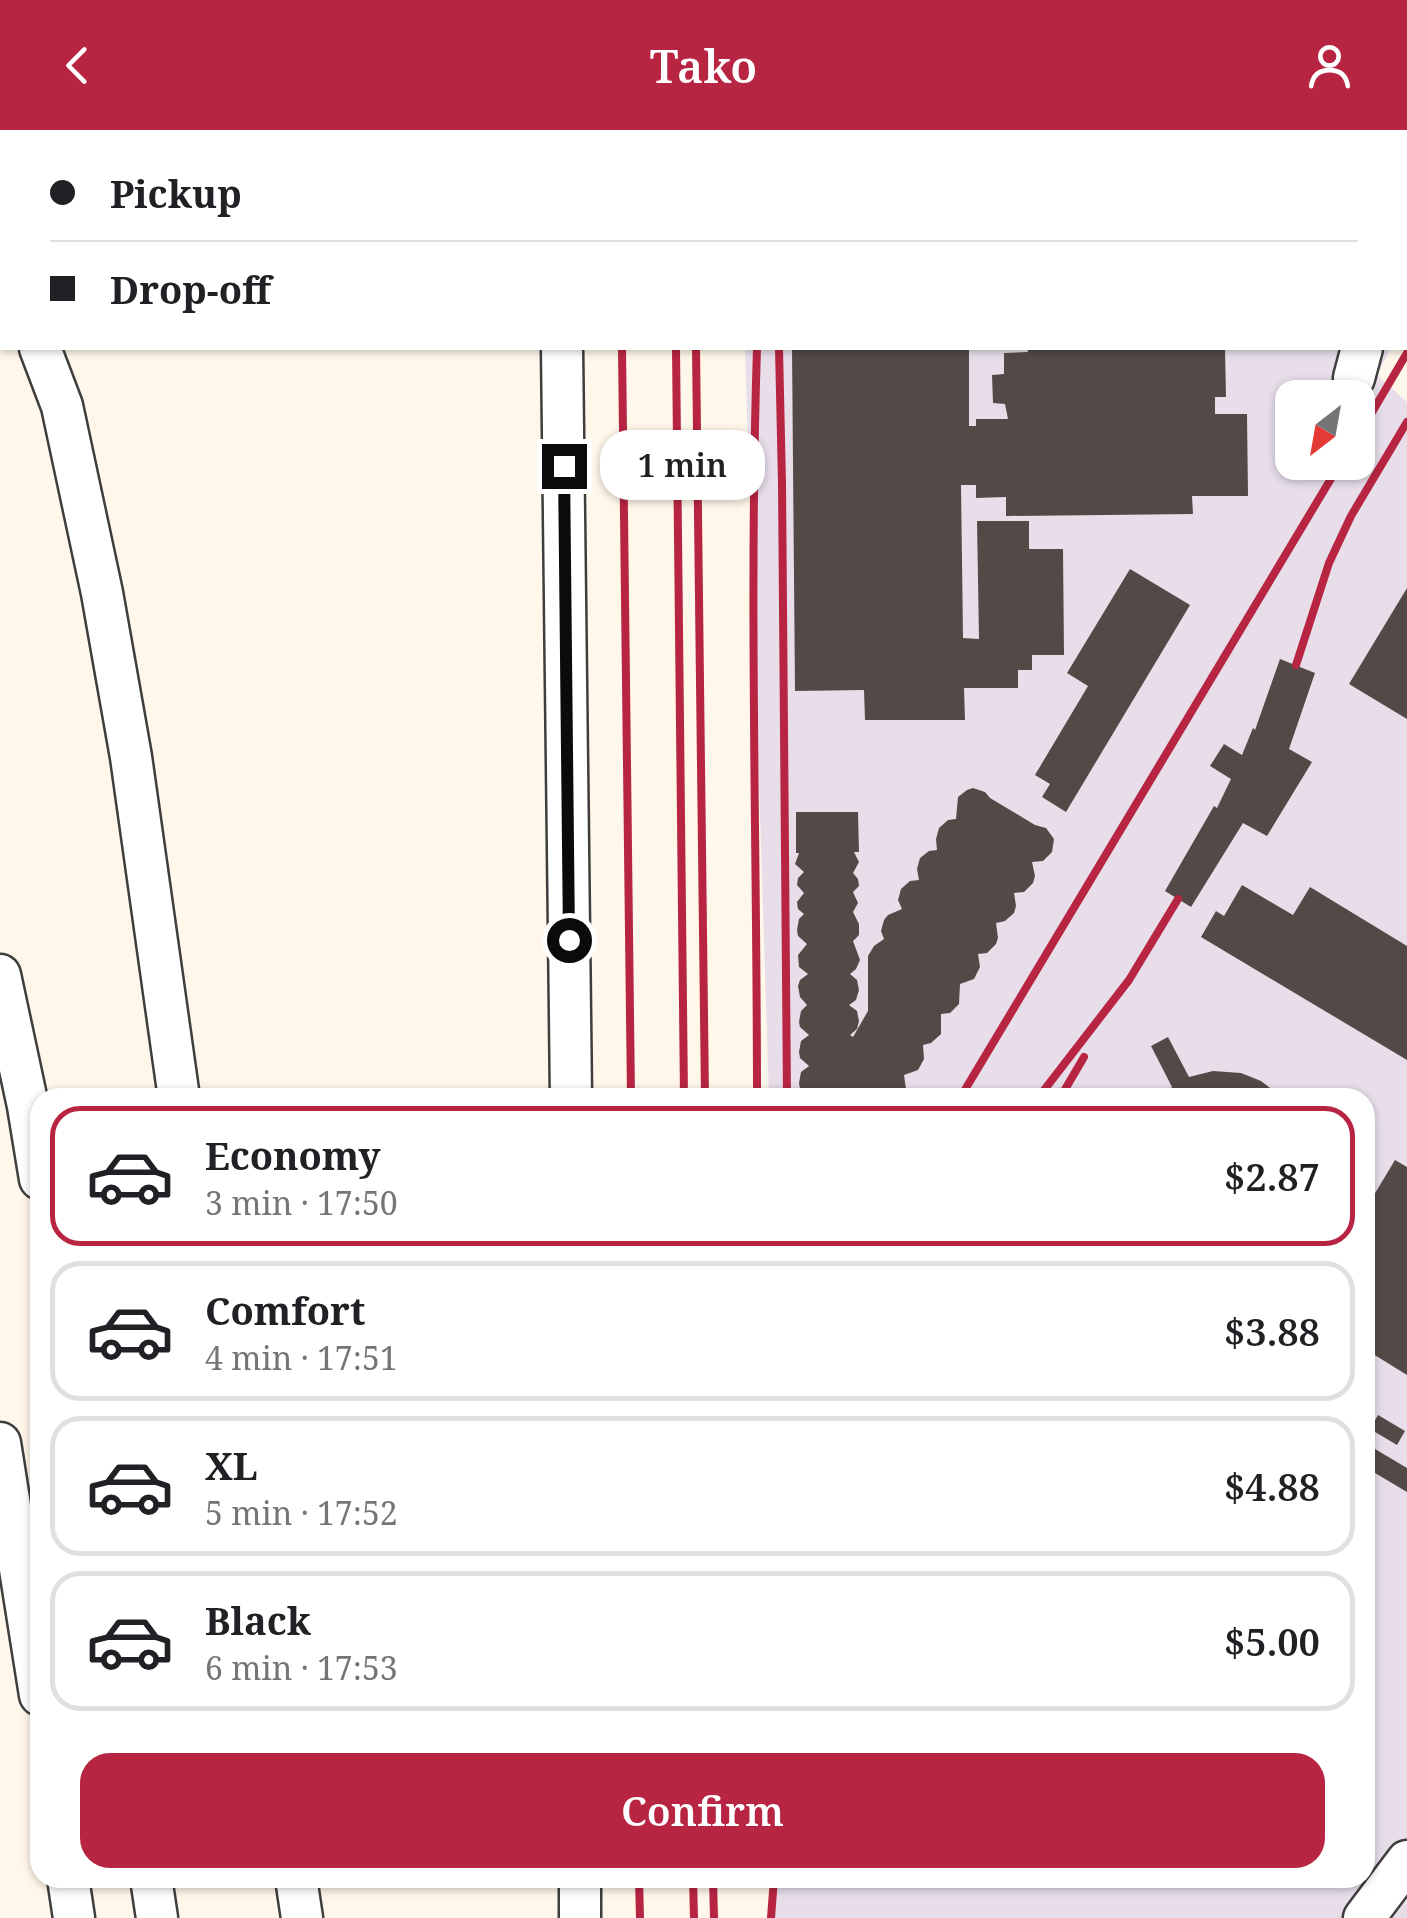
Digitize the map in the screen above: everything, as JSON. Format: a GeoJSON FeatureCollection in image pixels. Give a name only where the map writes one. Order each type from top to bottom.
{"type":"FeatureCollection","features":[{"type":"Feature","properties":{"kind":"lane"},"geometry":{"type":"LineString","coordinates":[[41,350],[62,406],[102,594],[131,757],[178,1088]]}},
{"type":"Feature","properties":{"kind":"lane"},"geometry":{"type":"LineString","coordinates":[[562,350],[571,1088]]}},
{"type":"Feature","properties":{"kind":"lane"},"geometry":{"type":"LineString","coordinates":[[0,976],[30,1118]]}},
{"type":"Feature","properties":{"kind":"lane"},"geometry":{"type":"LineString","coordinates":[[0,1443],[30,1632]]}},
{"type":"Feature","properties":{"kind":"lane"},"geometry":{"type":"LineString","coordinates":[[1364,1918],[1407,1861]]}},
{"type":"Feature","properties":{"kind":"lane"},"geometry":{"type":"LineString","coordinates":[[70,1888],[74,1918]]}},
{"type":"Feature","properties":{"kind":"lane"},"geometry":{"type":"LineString","coordinates":[[152,1888],[157,1918]]}},
{"type":"Feature","properties":{"kind":"lane"},"geometry":{"type":"LineString","coordinates":[[298,1888],[302,1918]]}},
{"type":"Feature","properties":{"kind":"lane"},"geometry":{"type":"LineString","coordinates":[[580,1888],[580,1918]]}},
{"type":"Feature","properties":{"kind":"shaded area"},"geometry":{"type":"Polygon","coordinates":[[[745,350],[1390,350],[1377,375],[1407,402],[1407,1918],[772,1918],[772,1888],[1375,1888],[1375,1088],[769,1088],[745,350]]]}},
{"type":"Feature","properties":{"kind":"building"},"geometry":{"type":"Polygon","coordinates":[[[792,350],[969,350],[969,426],[976,426],[976,419],[1008,419],[1005,404],[993,403],[992,375],[1004,374],[1004,353],[1225,350],[1226,397],[1215,397],[1215,414],[1247,414],[1248,496],[1192,496],[1193,514],[1006,516],[1006,497],[976,498],[976,485],[961,485],[963,638],[979,639],[977,521],[1029,521],[1029,549],[1063,549],[1064,655],[1032,655],[1032,670],[1018,670],[1018,688],[964,688],[965,720],[865,720],[864,690],[795,691],[792,350]]]}},
{"type":"Feature","properties":{"kind":"building"},"geometry":{"type":"Polygon","coordinates":[[[1130,569],[1190,605],[1066,812],[1042,797],[1050,784],[1035,775],[1088,686],[1067,673],[1130,569]]]}},
{"type":"Feature","properties":{"kind":"building"},"geometry":{"type":"Polygon","coordinates":[[[1407,588],[1407,719],[1349,684],[1407,588]]]}},
{"type":"Feature","properties":{"kind":"building"},"geometry":{"type":"Polygon","coordinates":[[[1280,659],[1315,673],[1289,749],[1312,762],[1267,836],[1243,823],[1191,907],[1165,891],[1231,779],[1210,766],[1224,744],[1242,755],[1280,659]]]}},
{"type":"Feature","properties":{"kind":"building"},"geometry":{"type":"Polygon","coordinates":[[[967,790],[985,792],[1035,825],[1046,828],[1054,839],[1052,852],[1043,861],[1032,862],[1033,883],[1024,892],[1014,893],[1014,913],[996,923],[996,944],[987,953],[978,954],[980,967],[974,979],[960,984],[959,1004],[950,1013],[941,1014],[941,1034],[923,1045],[924,1059],[918,1070],[904,1075],[906,1088],[800,1088],[801,1072],[809,1066],[799,1052],[801,1041],[809,1035],[799,1022],[807,1005],[798,986],[808,974],[799,967],[798,955],[807,944],[797,930],[804,914],[797,902],[804,893],[797,885],[804,872],[795,864],[799,853],[796,812],[858,812],[859,852],[854,852],[859,862],[853,873],[859,886],[853,892],[858,903],[853,912],[859,935],[853,941],[860,960],[850,974],[857,980],[859,990],[856,1000],[849,1005],[857,1011],[859,1021],[850,1035],[853,1037],[868,1011],[868,956],[884,939],[884,920],[902,909],[898,900],[901,889],[910,881],[919,880],[920,858],[937,850],[939,828],[956,819],[958,797],[967,790]]]}},
{"type":"Feature","properties":{"kind":"building"},"geometry":{"type":"Polygon","coordinates":[[[1242,885],[1293,915],[1310,887],[1407,946],[1407,1060],[1201,937],[1216,911],[1224,916],[1242,885]]]}},
{"type":"Feature","properties":{"kind":"building"},"geometry":{"type":"Polygon","coordinates":[[[1168,1037],[1189,1077],[1213,1071],[1241,1073],[1270,1088],[1171,1088],[1151,1046],[1168,1037]]]}},
{"type":"Feature","properties":{"kind":"building"},"geometry":{"type":"Polygon","coordinates":[[[1395,1160],[1407,1167],[1407,1375],[1375,1355],[1375,1193],[1395,1160]]]}},
{"type":"Feature","properties":{"kind":"building"},"geometry":{"type":"Polygon","coordinates":[[[1378,1415],[1405,1431],[1397,1445],[1375,1432],[1378,1415]]]}},
{"type":"Feature","properties":{"kind":"building"},"geometry":{"type":"Polygon","coordinates":[[[1375,1449],[1407,1468],[1407,1492],[1375,1473],[1375,1449]]]}},
{"type":"Feature","properties":{"kind":"railway"},"geometry":{"type":"LineString","coordinates":[[622,350],[631,1088]]}},
{"type":"Feature","properties":{"kind":"railway"},"geometry":{"type":"LineString","coordinates":[[676,350],[684,1088]]}},
{"type":"Feature","properties":{"kind":"railway"},"geometry":{"type":"LineString","coordinates":[[696,350],[705,1088]]}},
{"type":"Feature","properties":{"kind":"railway"},"geometry":{"type":"LineString","coordinates":[[757,350],[753,629],[757,1088]]}},
{"type":"Feature","properties":{"kind":"railway"},"geometry":{"type":"LineString","coordinates":[[779,350],[787,1088]]}},
{"type":"Feature","properties":{"kind":"railway"},"geometry":{"type":"LineString","coordinates":[[1375,407],[1407,353]]}},
{"type":"Feature","properties":{"kind":"railway"},"geometry":{"type":"LineString","coordinates":[[1296,665],[1329,563],[1351,516],[1407,422]]}},
{"type":"Feature","properties":{"kind":"railway"},"geometry":{"type":"LineString","coordinates":[[966,1088],[1330,480]]}},
{"type":"Feature","properties":{"kind":"railway"},"geometry":{"type":"LineString","coordinates":[[1046,1088],[1129,980],[1178,899]]}},
{"type":"Feature","properties":{"kind":"railway"},"geometry":{"type":"LineString","coordinates":[[1066,1088],[1084,1057]]}},
{"type":"Feature","properties":{"kind":"railway"},"geometry":{"type":"LineString","coordinates":[[639,1888],[640,1918]]}},
{"type":"Feature","properties":{"kind":"railway"},"geometry":{"type":"LineString","coordinates":[[693,1888],[694,1918]]}},
{"type":"Feature","properties":{"kind":"railway"},"geometry":{"type":"LineString","coordinates":[[713,1888],[714,1918]]}},
{"type":"Feature","properties":{"kind":"railway"},"geometry":{"type":"LineString","coordinates":[[771,1918],[773,1888]]}},
{"type":"Feature","properties":{"kind":"route"},"geometry":{"type":"LineString","coordinates":[[564,466],[569,940]]}}]}
